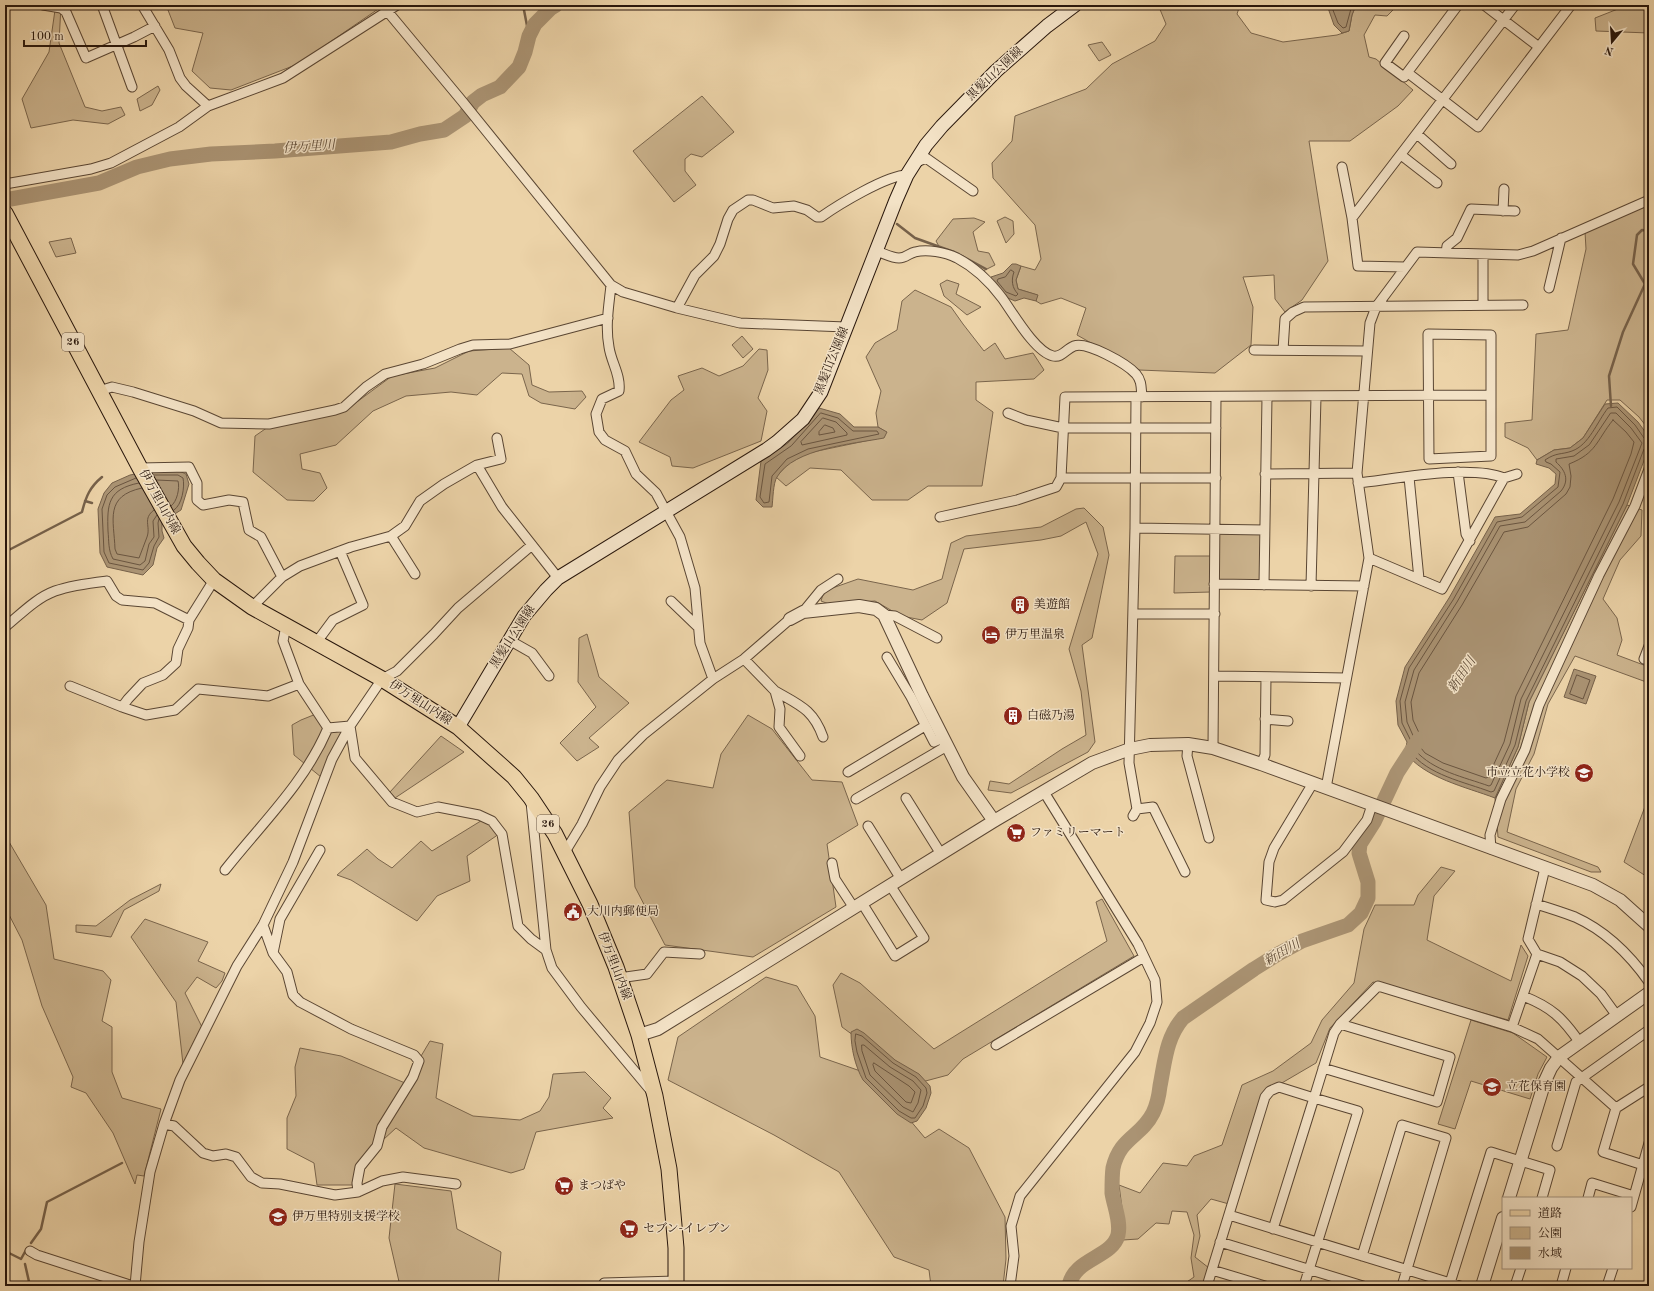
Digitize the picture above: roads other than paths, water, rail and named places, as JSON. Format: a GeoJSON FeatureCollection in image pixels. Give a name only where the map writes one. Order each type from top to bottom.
{"type":"FeatureCollection","features":[{"type":"Feature","properties":{"kind":"main road","name":"黒髪山公園線"},"geometry":{"type":"LineString","coordinates":[[458,727],[524,616],[558,578],[766,450],[803,419],[823,386],[907,175],[914,163],[926,145],[942,126],[991,76],[1047,26],[1075,5]]}},
{"type":"Feature","properties":{"kind":"main road","name":"伊万里山内線"},"geometry":{"type":"LineString","coordinates":[[6,214],[173,528],[184,546],[214,580],[252,607],[382,679],[458,727],[514,777],[531,798],[555,834],[590,904],[619,978],[639,1035],[655,1096],[669,1169],[676,1248],[676,1284]]}},
{"type":"Feature","properties":{"kind":"street"},"geometry":{"type":"LineString","coordinates":[[43,5],[61,8],[66,12],[86,58],[155,26]]}},
{"type":"Feature","properties":{"kind":"street"},"geometry":{"type":"LineString","coordinates":[[102,5],[132,87]]}},
{"type":"Feature","properties":{"kind":"street"},"geometry":{"type":"LineString","coordinates":[[142,5],[169,50],[180,78],[186,86],[208,106]]}},
{"type":"Feature","properties":{"kind":"street"},"geometry":{"type":"LineString","coordinates":[[5,184],[91,169],[111,163],[179,127],[208,106],[283,78],[397,5]]}},
{"type":"Feature","properties":{"kind":"street"},"geometry":{"type":"LineString","coordinates":[[1404,36],[1385,63],[1404,77],[1458,5]]}},
{"type":"Feature","properties":{"kind":"street"},"geometry":{"type":"LineString","coordinates":[[1484,5],[1539,47]]}},
{"type":"Feature","properties":{"kind":"street"},"geometry":{"type":"LineString","coordinates":[[1352,218],[1515,5]]}},
{"type":"Feature","properties":{"kind":"street"},"geometry":{"type":"LineString","coordinates":[[1408,73],[1478,127],[1571,5]]}},
{"type":"Feature","properties":{"kind":"street"},"geometry":{"type":"LineString","coordinates":[[388,12],[611,285],[623,292],[677,308],[740,323],[846,327]]}},
{"type":"Feature","properties":{"kind":"street"},"geometry":{"type":"LineString","coordinates":[[1417,134],[1451,164]]}},
{"type":"Feature","properties":{"kind":"street"},"geometry":{"type":"LineString","coordinates":[[1401,154],[1437,182]]}},
{"type":"Feature","properties":{"kind":"street"},"geometry":{"type":"LineString","coordinates":[[914,163],[926,158],[973,191]]}},
{"type":"Feature","properties":{"kind":"street"},"geometry":{"type":"LineString","coordinates":[[1342,167],[1352,218],[1358,266],[1405,268]]}},
{"type":"Feature","properties":{"kind":"street"},"geometry":{"type":"LineString","coordinates":[[677,308],[695,275],[714,256],[733,210],[748,200],[753,200],[773,208],[794,206],[807,210],[817,217],[821,217],[838,204],[890,179],[901,175],[907,175]]}},
{"type":"Feature","properties":{"kind":"street"},"geometry":{"type":"LineString","coordinates":[[1503,211],[1504,189]]}},
{"type":"Feature","properties":{"kind":"street"},"geometry":{"type":"LineString","coordinates":[[1326,788],[1369,558],[1357,478],[1370,323],[1376,307],[1417,252],[1518,255],[1533,251],[1649,200]]}},
{"type":"Feature","properties":{"kind":"street"},"geometry":{"type":"LineString","coordinates":[[1446,253],[1447,246],[1457,238],[1471,209],[1514,211]]}},
{"type":"Feature","properties":{"kind":"street"},"geometry":{"type":"LineString","coordinates":[[1549,288],[1561,238]]}},
{"type":"Feature","properties":{"kind":"street"},"geometry":{"type":"LineString","coordinates":[[876,251],[897,258],[907,258],[914,252],[931,251],[956,258],[984,277],[1001,297],[1037,347],[1053,356],[1060,356],[1074,346],[1088,346],[1118,361],[1136,374],[1141,383],[1136,428],[1129,763],[1135,812],[1153,807],[1184,872]]}},
{"type":"Feature","properties":{"kind":"street"},"geometry":{"type":"LineString","coordinates":[[1482,305],[1483,254]]}},
{"type":"Feature","properties":{"kind":"street"},"geometry":{"type":"LineString","coordinates":[[611,285],[608,318],[609,347],[620,383],[619,391],[602,399],[596,414],[599,432],[605,440],[625,451],[636,474],[656,493],[680,537],[695,588],[700,642],[713,679]]}},
{"type":"Feature","properties":{"kind":"street"},"geometry":{"type":"LineString","coordinates":[[1283,350],[1285,319],[1293,312],[1304,307],[1523,305]]}},
{"type":"Feature","properties":{"kind":"street"},"geometry":{"type":"LineString","coordinates":[[99,391],[112,387],[133,392],[194,411],[221,423],[270,424],[344,407],[366,387],[385,374],[423,364],[460,349],[473,345],[510,344],[608,318]]}},
{"type":"Feature","properties":{"kind":"street"},"geometry":{"type":"LineString","coordinates":[[1428,334],[1491,335],[1490,456],[1429,459],[1428,396],[1428,334]]}},
{"type":"Feature","properties":{"kind":"street"},"geometry":{"type":"LineString","coordinates":[[1254,350],[1368,351]]}},
{"type":"Feature","properties":{"kind":"street"},"geometry":{"type":"LineString","coordinates":[[940,516],[1017,500],[1056,487],[1061,478],[1065,397],[1490,395]]}},
{"type":"Feature","properties":{"kind":"street"},"geometry":{"type":"LineString","coordinates":[[1213,748],[1215,676],[1214,584],[1216,396]]}},
{"type":"Feature","properties":{"kind":"street"},"geometry":{"type":"LineString","coordinates":[[1264,585],[1267,396]]}},
{"type":"Feature","properties":{"kind":"street"},"geometry":{"type":"LineString","coordinates":[[1311,586],[1316,397]]}},
{"type":"Feature","properties":{"kind":"street"},"geometry":{"type":"LineString","coordinates":[[1008,413],[1026,420],[1063,428],[1216,428]]}},
{"type":"Feature","properties":{"kind":"street"},"geometry":{"type":"LineString","coordinates":[[252,607],[282,577],[300,566],[340,551],[391,536],[405,526],[420,501],[444,484],[477,465],[501,459],[497,438]]}},
{"type":"Feature","properties":{"kind":"street"},"geometry":{"type":"LineString","coordinates":[[477,465],[502,507],[558,578]]}},
{"type":"Feature","properties":{"kind":"street"},"geometry":{"type":"LineString","coordinates":[[140,468],[189,467],[197,483],[197,500],[203,505],[229,500],[243,502],[249,530],[261,537],[282,577]]}},
{"type":"Feature","properties":{"kind":"street"},"geometry":{"type":"LineString","coordinates":[[1491,849],[1490,835],[1501,799],[1525,750],[1539,705],[1599,575],[1635,506],[1649,469]]}},
{"type":"Feature","properties":{"kind":"street"},"geometry":{"type":"LineString","coordinates":[[1266,474],[1313,474],[1357,478],[1409,477],[1458,472],[1492,475],[1504,478],[1517,474]]}},
{"type":"Feature","properties":{"kind":"street"},"geometry":{"type":"LineString","coordinates":[[1458,472],[1466,534],[1470,541]]}},
{"type":"Feature","properties":{"kind":"street"},"geometry":{"type":"LineString","coordinates":[[1409,477],[1419,579]]}},
{"type":"Feature","properties":{"kind":"street"},"geometry":{"type":"LineString","coordinates":[[1061,478],[1216,478]]}},
{"type":"Feature","properties":{"kind":"street"},"geometry":{"type":"LineString","coordinates":[[1369,558],[1442,589],[1504,478]]}},
{"type":"Feature","properties":{"kind":"street"},"geometry":{"type":"LineString","coordinates":[[1135,528],[1264,530]]}},
{"type":"Feature","properties":{"kind":"street"},"geometry":{"type":"LineString","coordinates":[[391,536],[416,574]]}},
{"type":"Feature","properties":{"kind":"street"},"geometry":{"type":"LineString","coordinates":[[30,1251],[36,1255],[134,1286],[150,1172],[164,1124],[180,1080],[237,966],[263,925],[293,862],[332,759],[350,726],[382,679],[397,671],[458,608],[532,545]]}},
{"type":"Feature","properties":{"kind":"street"},"geometry":{"type":"LineString","coordinates":[[316,643],[333,620],[363,605],[340,551]]}},
{"type":"Feature","properties":{"kind":"street"},"geometry":{"type":"LineString","coordinates":[[803,612],[821,590],[838,578]]}},
{"type":"Feature","properties":{"kind":"street"},"geometry":{"type":"LineString","coordinates":[[122,707],[128,698],[143,683],[163,675],[176,663],[178,649],[188,628],[189,620],[214,580]]}},
{"type":"Feature","properties":{"kind":"street"},"geometry":{"type":"LineString","coordinates":[[5,627],[37,601],[54,591],[107,581],[116,596],[122,600],[155,602],[189,620]]}},
{"type":"Feature","properties":{"kind":"street"},"geometry":{"type":"LineString","coordinates":[[1214,584],[1364,586]]}},
{"type":"Feature","properties":{"kind":"street"},"geometry":{"type":"LineString","coordinates":[[671,601],[698,627]]}},
{"type":"Feature","properties":{"kind":"street"},"geometry":{"type":"LineString","coordinates":[[565,852],[582,824],[600,787],[618,760],[642,735],[713,679],[744,659],[790,619],[803,612],[859,606],[876,609],[884,615],[922,696],[963,777],[994,821]]}},
{"type":"Feature","properties":{"kind":"street"},"geometry":{"type":"LineString","coordinates":[[1133,614],[1215,614]]}},
{"type":"Feature","properties":{"kind":"street"},"geometry":{"type":"LineString","coordinates":[[884,615],[895,616],[937,638]]}},
{"type":"Feature","properties":{"kind":"street"},"geometry":{"type":"LineString","coordinates":[[286,626],[283,641],[299,684],[328,728]]}},
{"type":"Feature","properties":{"kind":"street"},"geometry":{"type":"LineString","coordinates":[[509,640],[532,653],[549,676]]}},
{"type":"Feature","properties":{"kind":"street"},"geometry":{"type":"LineString","coordinates":[[1649,646],[1644,659],[1649,660]]}},
{"type":"Feature","properties":{"kind":"street"},"geometry":{"type":"LineString","coordinates":[[887,657],[911,697],[934,742],[945,742]]}},
{"type":"Feature","properties":{"kind":"street"},"geometry":{"type":"LineString","coordinates":[[744,659],[775,691],[808,711],[818,724],[823,737]]}},
{"type":"Feature","properties":{"kind":"street"},"geometry":{"type":"LineString","coordinates":[[1215,676],[1346,678]]}},
{"type":"Feature","properties":{"kind":"street"},"geometry":{"type":"LineString","coordinates":[[1261,764],[1265,755],[1266,677]]}},
{"type":"Feature","properties":{"kind":"street"},"geometry":{"type":"LineString","coordinates":[[70,686],[146,715],[175,710],[198,689],[268,696],[299,684]]}},
{"type":"Feature","properties":{"kind":"street"},"geometry":{"type":"LineString","coordinates":[[775,691],[780,709],[779,727],[800,756]]}},
{"type":"Feature","properties":{"kind":"street"},"geometry":{"type":"LineString","coordinates":[[1265,719],[1288,721]]}},
{"type":"Feature","properties":{"kind":"street"},"geometry":{"type":"LineString","coordinates":[[328,728],[350,726]]}},
{"type":"Feature","properties":{"kind":"street"},"geometry":{"type":"LineString","coordinates":[[350,726],[355,758],[392,802],[417,812],[438,806],[479,815],[492,821],[502,834],[518,926],[531,939],[546,950]]}},
{"type":"Feature","properties":{"kind":"street"},"geometry":{"type":"LineString","coordinates":[[848,772],[925,726]]}},
{"type":"Feature","properties":{"kind":"street"},"geometry":{"type":"LineString","coordinates":[[225,870],[278,808],[308,768],[319,750],[328,728]]}},
{"type":"Feature","properties":{"kind":"street"},"geometry":{"type":"LineString","coordinates":[[856,799],[945,742]]}},
{"type":"Feature","properties":{"kind":"street"},"geometry":{"type":"LineString","coordinates":[[1188,744],[1187,756],[1209,838]]}},
{"type":"Feature","properties":{"kind":"street"},"geometry":{"type":"LineString","coordinates":[[639,1035],[658,1029],[994,821],[1092,763],[1130,749],[1155,745],[1188,744],[1213,748],[1261,764],[1593,885],[1620,900],[1649,926]]}},
{"type":"Feature","properties":{"kind":"street"},"geometry":{"type":"LineString","coordinates":[[1313,783],[1274,848],[1269,862],[1266,900],[1275,902],[1283,900],[1343,852],[1368,820],[1372,805]]}},
{"type":"Feature","properties":{"kind":"street"},"geometry":{"type":"LineString","coordinates":[[1010,1286],[1014,1256],[1011,1226],[1020,1196],[1135,1052],[1150,1023],[1157,1002],[1155,980],[1138,944],[1044,792]]}},
{"type":"Feature","properties":{"kind":"street"},"geometry":{"type":"LineString","coordinates":[[531,798],[546,950],[552,968],[581,1007],[655,1096]]}},
{"type":"Feature","properties":{"kind":"street"},"geometry":{"type":"LineString","coordinates":[[906,798],[941,854]]}},
{"type":"Feature","properties":{"kind":"street"},"geometry":{"type":"LineString","coordinates":[[832,863],[835,879],[858,905],[895,956],[924,938],[868,826]]}},
{"type":"Feature","properties":{"kind":"street"},"geometry":{"type":"LineString","coordinates":[[273,953],[280,919],[320,850]]}},
{"type":"Feature","properties":{"kind":"street"},"geometry":{"type":"LineString","coordinates":[[1545,868],[1528,939],[1537,954],[1560,962],[1582,976],[1601,994],[1617,1016]]}},
{"type":"Feature","properties":{"kind":"street"},"geometry":{"type":"LineString","coordinates":[[1536,904],[1576,918],[1607,936],[1633,960],[1649,982]]}},
{"type":"Feature","properties":{"kind":"street"},"geometry":{"type":"LineString","coordinates":[[263,925],[273,953],[286,972],[293,996],[300,1002],[351,1029],[414,1055],[419,1061],[413,1077],[382,1127],[376,1146],[360,1167],[357,1183],[358,1192]]}},
{"type":"Feature","properties":{"kind":"street"},"geometry":{"type":"LineString","coordinates":[[619,978],[647,974],[664,952],[700,954]]}},
{"type":"Feature","properties":{"kind":"street"},"geometry":{"type":"LineString","coordinates":[[1512,1027],[1537,954]]}},
{"type":"Feature","properties":{"kind":"street"},"geometry":{"type":"LineString","coordinates":[[996,1045],[1144,957]]}},
{"type":"Feature","properties":{"kind":"street"},"geometry":{"type":"LineString","coordinates":[[1273,1229],[1334,1033],[1340,1024],[1378,986],[1512,1027],[1538,1039],[1616,1108]]}},
{"type":"Feature","properties":{"kind":"street"},"geometry":{"type":"LineString","coordinates":[[1509,1197],[1545,1081],[1551,1068],[1559,1057],[1649,994]]}},
{"type":"Feature","properties":{"kind":"street"},"geometry":{"type":"LineString","coordinates":[[1523,996],[1541,1003],[1554,1012],[1566,1023],[1580,1042]]}},
{"type":"Feature","properties":{"kind":"street"},"geometry":{"type":"LineString","coordinates":[[1323,1068],[1436,1102],[1450,1058],[1340,1024]]}},
{"type":"Feature","properties":{"kind":"street"},"geometry":{"type":"LineString","coordinates":[[1557,1146],[1576,1082],[1649,1030]]}},
{"type":"Feature","properties":{"kind":"street"},"geometry":{"type":"LineString","coordinates":[[1207,1286],[1265,1097],[1279,1087],[1358,1111],[1304,1286]]}},
{"type":"Feature","properties":{"kind":"street"},"geometry":{"type":"LineString","coordinates":[[1643,1165],[1603,1152],[1616,1108],[1649,1087]]}},
{"type":"Feature","properties":{"kind":"street"},"geometry":{"type":"LineString","coordinates":[[164,1124],[174,1126],[203,1153],[213,1156],[226,1154],[236,1157],[251,1177],[262,1183],[280,1184],[335,1195],[358,1192],[382,1180],[403,1177],[456,1184]]}},
{"type":"Feature","properties":{"kind":"street"},"geometry":{"type":"LineString","coordinates":[[1362,1256],[1402,1125],[1446,1138],[1402,1286]]}},
{"type":"Feature","properties":{"kind":"street"},"geometry":{"type":"LineString","coordinates":[[1632,1203],[1649,1143]]}},
{"type":"Feature","properties":{"kind":"street"},"geometry":{"type":"LineString","coordinates":[[1229,1216],[1455,1285],[1491,1152],[1550,1170],[1542,1197]]}},
{"type":"Feature","properties":{"kind":"street"},"geometry":{"type":"LineString","coordinates":[[1588,1197],[1592,1183],[1634,1196]]}},
{"type":"Feature","properties":{"kind":"street"},"geometry":{"type":"LineString","coordinates":[[1482,1286],[1502,1221]]}},
{"type":"Feature","properties":{"kind":"street"},"geometry":{"type":"LineString","coordinates":[[1220,1242],[1363,1286]]}},
{"type":"Feature","properties":{"kind":"street"},"geometry":{"type":"LineString","coordinates":[[1515,1286],[1521,1269]]}},
{"type":"Feature","properties":{"kind":"street"},"geometry":{"type":"LineString","coordinates":[[1561,1286],[1566,1269]]}},
{"type":"Feature","properties":{"kind":"street"},"geometry":{"type":"LineString","coordinates":[[1607,1286],[1613,1269]]}},
{"type":"Feature","properties":{"kind":"street"},"geometry":{"type":"LineString","coordinates":[[1212,1270],[1260,1285]]}},
{"type":"Feature","properties":{"kind":"street"},"geometry":{"type":"LineString","coordinates":[[604,1283],[676,1284]]}},
{"type":"Feature","properties":{"kind":"water"},"geometry":{"type":"Polygon","coordinates":[[[1327,5],[1356,5],[1352,15],[1349,31],[1342,33],[1334,25],[1327,5]]]}},
{"type":"Feature","properties":{"kind":"water"},"geometry":{"type":"Polygon","coordinates":[[[1012,264],[1021,266],[1016,280],[1018,289],[1038,295],[1036,301],[1024,298],[1015,301],[1003,296],[991,281],[991,277],[1003,273],[1012,264]]]}},
{"type":"Feature","properties":{"kind":"water"},"geometry":{"type":"Polygon","coordinates":[[[1618,403],[1638,422],[1649,437],[1645,458],[1627,505],[1529,702],[1518,747],[1495,798],[1446,781],[1423,769],[1405,752],[1407,742],[1398,725],[1396,701],[1405,667],[1449,598],[1495,517],[1520,514],[1555,484],[1556,474],[1549,468],[1536,464],[1537,460],[1554,450],[1570,448],[1583,438],[1605,404],[1618,403]]]}},
{"type":"Feature","properties":{"kind":"water"},"geometry":{"type":"Polygon","coordinates":[[[819,408],[840,414],[854,427],[878,427],[887,432],[884,438],[841,445],[810,453],[785,467],[776,480],[772,507],[763,507],[756,500],[761,461],[788,443],[819,408]]]}},
{"type":"Feature","properties":{"kind":"water"},"geometry":{"type":"Polygon","coordinates":[[[151,471],[179,471],[186,474],[189,484],[181,510],[162,522],[164,538],[157,548],[153,565],[143,575],[107,567],[100,553],[98,509],[104,493],[112,483],[130,475],[151,471]]]}},
{"type":"Feature","properties":{"kind":"water"},"geometry":{"type":"Polygon","coordinates":[[[1574,669],[1596,676],[1586,704],[1564,697],[1574,669]]]}},
{"type":"Feature","properties":{"kind":"water"},"geometry":{"type":"Polygon","coordinates":[[[857,1029],[864,1033],[895,1060],[919,1074],[930,1086],[931,1093],[926,1108],[917,1121],[911,1123],[897,1114],[863,1080],[854,1057],[852,1044],[851,1032],[857,1029]]]}},
{"type":"Feature","properties":{"kind":"waterway"},"geometry":{"type":"LineString","coordinates":[[523,5],[529,36]]}},
{"type":"Feature","properties":{"kind":"waterway","name":"伊万里川"},"geometry":{"type":"LineString","coordinates":[[5,200],[99,183],[137,167],[170,159],[211,154],[275,151],[391,142],[420,134],[444,130],[465,116],[473,102],[482,95],[500,87],[519,67],[529,36],[535,24],[556,5]]}},
{"type":"Feature","properties":{"kind":"waterway"},"geometry":{"type":"LineString","coordinates":[[897,224],[915,238],[954,252]]}},
{"type":"Feature","properties":{"kind":"waterway"},"geometry":{"type":"LineString","coordinates":[[1611,406],[1609,376],[1623,332],[1645,284],[1633,264],[1637,235],[1642,230],[1649,231]]}},
{"type":"Feature","properties":{"kind":"waterway"},"geometry":{"type":"LineString","coordinates":[[960,255],[986,269]]}},
{"type":"Feature","properties":{"kind":"waterway"},"geometry":{"type":"LineString","coordinates":[[5,552],[82,512],[89,492],[94,484],[102,477]]}},
{"type":"Feature","properties":{"kind":"waterway"},"geometry":{"type":"LineString","coordinates":[[85,501],[92,503]]}},
{"type":"Feature","properties":{"kind":"waterway","name":"新田川"},"geometry":{"type":"LineString","coordinates":[[1069,1286],[1072,1277],[1078,1269],[1109,1249],[1118,1235],[1118,1219],[1112,1193],[1113,1168],[1116,1158],[1121,1150],[1148,1121],[1154,1110],[1157,1103],[1167,1050],[1177,1026],[1183,1018],[1278,954],[1302,941],[1348,925],[1361,913],[1368,898],[1368,882],[1359,853],[1360,844],[1374,822],[1397,773],[1419,739]]}},
{"type":"Feature","properties":{"kind":"waterway"},"geometry":{"type":"LineString","coordinates":[[31,1243],[41,1229],[47,1202],[122,1163]]}},
{"type":"Feature","properties":{"kind":"waterway"},"geometry":{"type":"LineString","coordinates":[[5,1251],[21,1259],[26,1250]]}},
{"type":"Feature","properties":{"kind":"waterway"},"geometry":{"type":"LineString","coordinates":[[25,1264],[30,1286]]}},
{"type":"Feature","properties":{"kind":"place","name":"美遊館"},"geometry":{"type":"Point","coordinates":[1020,605]}},
{"type":"Feature","properties":{"kind":"place","name":"伊万里温泉"},"geometry":{"type":"Point","coordinates":[991,635]}},
{"type":"Feature","properties":{"kind":"place","name":"白磁乃湯"},"geometry":{"type":"Point","coordinates":[1013,716]}},
{"type":"Feature","properties":{"kind":"place","name":"市立立花小学校"},"geometry":{"type":"Point","coordinates":[1584,773]}},
{"type":"Feature","properties":{"kind":"place","name":"ファミリーマート"},"geometry":{"type":"Point","coordinates":[1016,833]}},
{"type":"Feature","properties":{"kind":"place","name":"大川内郵便局"},"geometry":{"type":"Point","coordinates":[573,912]}},
{"type":"Feature","properties":{"kind":"place","name":"立花保育園"},"geometry":{"type":"Point","coordinates":[1492,1087]}},
{"type":"Feature","properties":{"kind":"place","name":"まつばや"},"geometry":{"type":"Point","coordinates":[564,1186]}},
{"type":"Feature","properties":{"kind":"place","name":"伊万里特別支援学校"},"geometry":{"type":"Point","coordinates":[278,1217]}},
{"type":"Feature","properties":{"kind":"place","name":"セブン-イレブン"},"geometry":{"type":"Point","coordinates":[629,1229]}}]}
